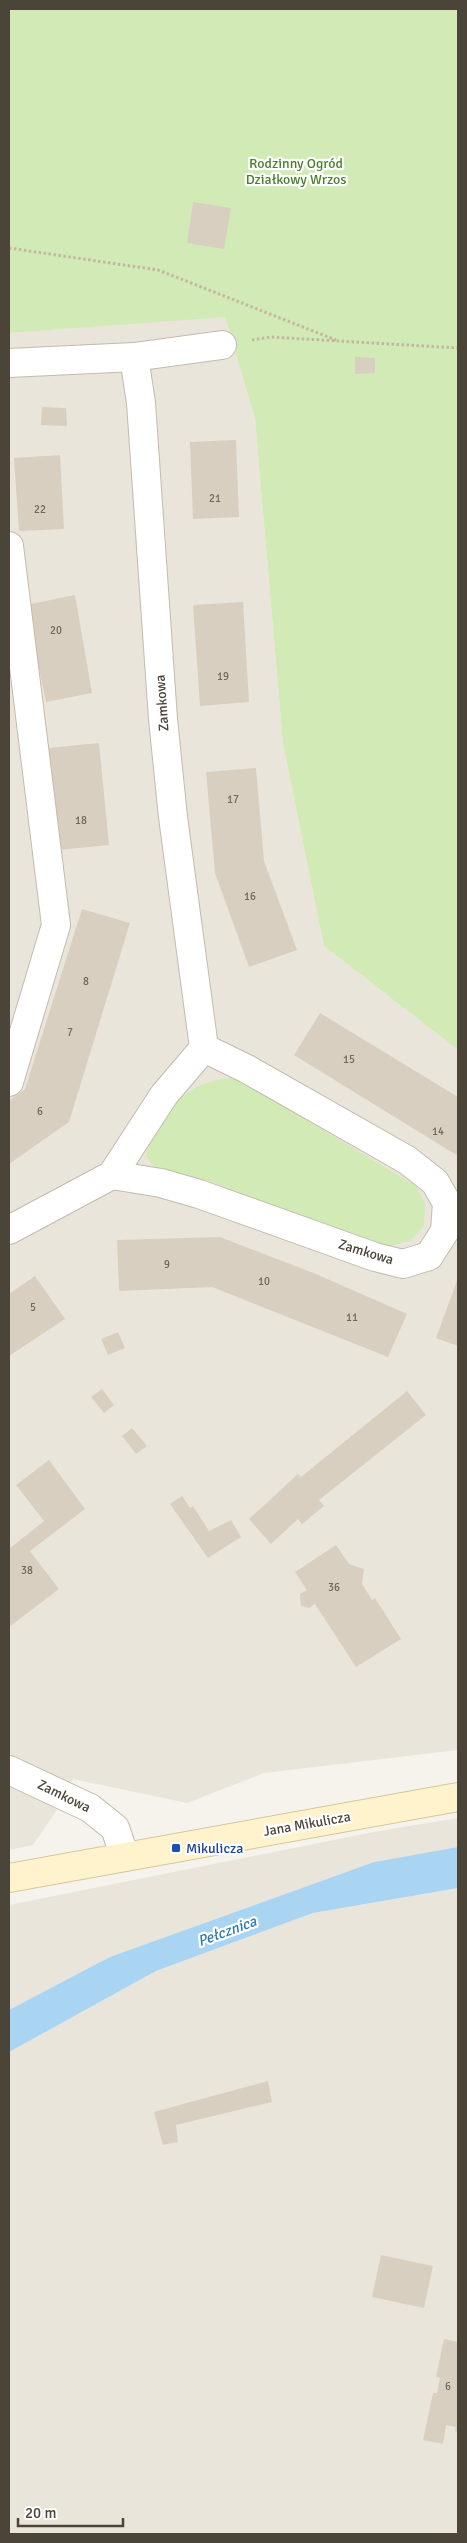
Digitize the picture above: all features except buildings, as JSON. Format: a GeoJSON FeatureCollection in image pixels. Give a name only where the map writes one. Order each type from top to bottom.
{"type":"FeatureCollection","features":[{"type":"Feature","properties":{"kind":"street"},"geometry":{"type":"LineString","coordinates":[[9,363],[134,358],[222,344]]}},
{"type":"Feature","properties":{"kind":"street","name":"Zamkowa"},"geometry":{"type":"LineString","coordinates":[[112,1174],[161,1183],[199,1194],[375,1257],[403,1264],[429,1256],[444,1231],[447,1203],[435,1182],[398,1156],[247,1070],[204,1048],[172,817],[162,719],[141,403],[134,358]]}},
{"type":"Feature","properties":{"kind":"street"},"geometry":{"type":"LineString","coordinates":[[9,548],[56,925],[9,1082]]}},
{"type":"Feature","properties":{"kind":"street"},"geometry":{"type":"LineString","coordinates":[[9,1230],[112,1174],[164,1095],[204,1048]]}},
{"type":"Feature","properties":{"kind":"street","name":"Zamkowa"},"geometry":{"type":"LineString","coordinates":[[9,1770],[90,1808],[115,1828],[125,1857]]}},
{"type":"Feature","properties":{"kind":"street","name":"Jana Mikulicza"},"geometry":{"type":"LineString","coordinates":[[9,1878],[458,1797]]}},
{"type":"Feature","properties":{"kind":"path"},"geometry":{"type":"LineString","coordinates":[[9,248],[158,270],[336,340]]}},
{"type":"Feature","properties":{"kind":"path"},"geometry":{"type":"LineString","coordinates":[[222,344],[271,337],[458,348]]}},
{"type":"Feature","properties":{"kind":"shaded area"},"geometry":{"type":"Polygon","coordinates":[[[225,316],[255,419],[283,744],[324,946],[458,1050],[458,1750],[264,1773],[187,1803],[73,1779],[55,1813],[33,1845],[9,1850],[9,333],[225,316]]]}},
{"type":"Feature","properties":{"kind":"shaded area"},"geometry":{"type":"Polygon","coordinates":[[[458,1818],[458,1847],[374,1862],[111,1957],[9,2010],[9,1905],[379,1831],[458,1818]]]}},
{"type":"Feature","properties":{"kind":"shaded area"},"geometry":{"type":"Polygon","coordinates":[[[458,1888],[458,2534],[9,2534],[9,2052],[156,1971],[313,1913],[458,1888]]]}},
{"type":"Feature","properties":{"kind":"green space","name":"Rodzinny Ogród Działkowy Wrzos"},"geometry":{"type":"Polygon","coordinates":[[[9,9],[458,9],[458,1050],[324,946],[283,744],[255,419],[225,317],[9,333],[9,9]]]}},
{"type":"Feature","properties":{"kind":"green space"},"geometry":{"type":"Polygon","coordinates":[[[231,1078],[240,1080],[416,1186],[425,1204],[424,1226],[410,1241],[381,1248],[206,1180],[153,1166],[146,1156],[150,1142],[176,1103],[191,1090],[199,1086],[231,1078]]]}},
{"type":"Feature","properties":{"kind":"water","name":"Pełcznica"},"geometry":{"type":"Polygon","coordinates":[[[458,1847],[458,1888],[313,1913],[156,1971],[9,2052],[9,2010],[110,1957],[374,1862],[458,1847]]]}},
{"type":"Feature","properties":{"kind":"place","name":"Mikulicza"},"geometry":{"type":"Point","coordinates":[176,1848]}}]}
